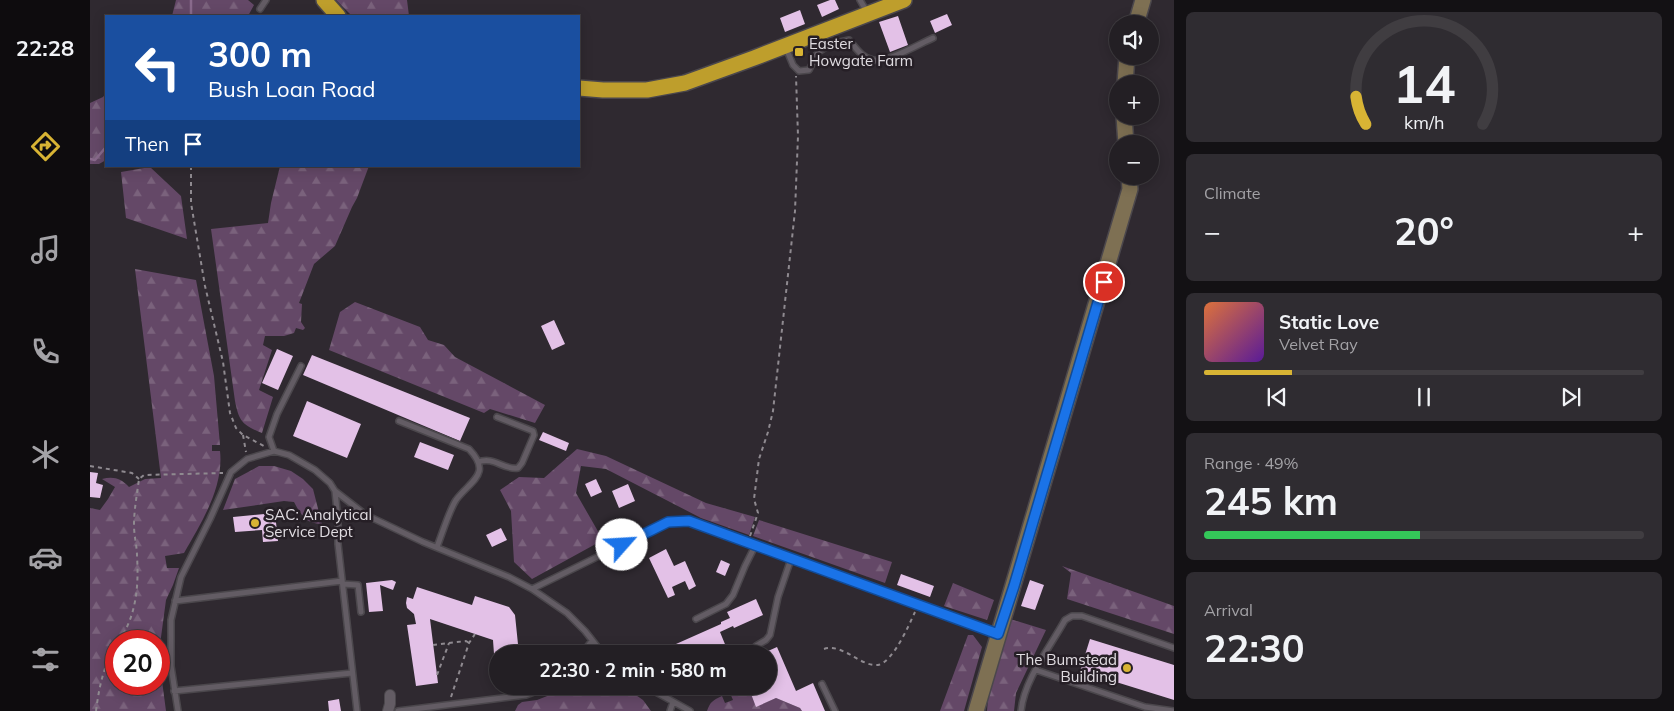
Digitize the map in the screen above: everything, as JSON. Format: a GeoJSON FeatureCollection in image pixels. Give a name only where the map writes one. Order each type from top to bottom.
{"type":"FeatureCollection","features":[{"type":"Feature","properties":{"kind":"highway"},"geometry":{"type":"LineString","coordinates":[[324,0],[337,15]]}},
{"type":"Feature","properties":{"kind":"highway"},"geometry":{"type":"LineString","coordinates":[[580,88],[647,90],[685,83],[904,0]]}},
{"type":"Feature","properties":{"kind":"street"},"geometry":{"type":"LineString","coordinates":[[1139,15],[1143,0]]}},
{"type":"Feature","properties":{"kind":"street"},"geometry":{"type":"LineString","coordinates":[[976,711],[1125,208],[1130,185]]}},
{"type":"Feature","properties":{"kind":"street"},"geometry":{"type":"LineString","coordinates":[[388,711],[390,696]]}},
{"type":"Feature","properties":{"kind":"lane"},"geometry":{"type":"LineString","coordinates":[[260,9],[266,0]]}},
{"type":"Feature","properties":{"kind":"lane"},"geometry":{"type":"LineString","coordinates":[[860,0],[868,15]]}},
{"type":"Feature","properties":{"kind":"lane"},"geometry":{"type":"LineString","coordinates":[[786,46],[793,65],[799,71],[808,70],[818,52],[831,44],[849,40],[861,55],[873,60],[886,59],[933,38]]}},
{"type":"Feature","properties":{"kind":"lane"},"geometry":{"type":"LineString","coordinates":[[274,450],[269,437],[277,414],[301,366]]}},
{"type":"Feature","properties":{"kind":"lane"},"geometry":{"type":"LineString","coordinates":[[478,462],[490,459],[514,469],[518,468],[534,435],[533,431],[497,417]]}},
{"type":"Feature","properties":{"kind":"lane"},"geometry":{"type":"LineString","coordinates":[[399,421],[469,450],[476,456],[480,466],[478,477],[456,501],[437,547]]}},
{"type":"Feature","properties":{"kind":"lane"},"geometry":{"type":"LineString","coordinates":[[178,711],[171,666],[171,620],[181,577],[231,472],[247,459],[274,450],[289,455],[315,470],[335,491],[364,514]]}},
{"type":"Feature","properties":{"kind":"lane"},"geometry":{"type":"LineString","coordinates":[[335,491],[338,544],[357,711]]}},
{"type":"Feature","properties":{"kind":"lane"},"geometry":{"type":"LineString","coordinates":[[338,520],[350,511],[364,514],[532,589],[567,613],[596,645]]}},
{"type":"Feature","properties":{"kind":"lane"},"geometry":{"type":"LineString","coordinates":[[532,589],[668,522],[689,521],[998,634]]}},
{"type":"Feature","properties":{"kind":"lane"},"geometry":{"type":"LineString","coordinates":[[696,619],[726,604],[733,595],[744,566],[755,546]]}},
{"type":"Feature","properties":{"kind":"lane"},"geometry":{"type":"LineString","coordinates":[[758,645],[770,635],[778,597],[791,559]]}},
{"type":"Feature","properties":{"kind":"lane"},"geometry":{"type":"LineString","coordinates":[[176,601],[342,583],[358,585],[361,612]]}},
{"type":"Feature","properties":{"kind":"lane"},"geometry":{"type":"LineString","coordinates":[[1021,711],[1022,697],[1036,670],[1065,620],[1072,616],[1082,616],[1174,648]]}},
{"type":"Feature","properties":{"kind":"lane"},"geometry":{"type":"LineString","coordinates":[[588,645],[592,640]]}},
{"type":"Feature","properties":{"kind":"lane"},"geometry":{"type":"LineString","coordinates":[[1036,670],[1145,707],[1174,711]]}},
{"type":"Feature","properties":{"kind":"lane"},"geometry":{"type":"LineString","coordinates":[[174,692],[352,673]]}},
{"type":"Feature","properties":{"kind":"lane"},"geometry":{"type":"LineString","coordinates":[[822,684],[835,711]]}},
{"type":"Feature","properties":{"kind":"lane"},"geometry":{"type":"LineString","coordinates":[[398,711],[526,695]]}},
{"type":"Feature","properties":{"kind":"lane"},"geometry":{"type":"LineString","coordinates":[[661,695],[690,711]]}},
{"type":"Feature","properties":{"kind":"lane"},"geometry":{"type":"LineString","coordinates":[[670,711],[673,702]]}},
{"type":"Feature","properties":{"kind":"path"},"geometry":{"type":"LineString","coordinates":[[747,542],[758,513],[754,499],[759,459],[773,412],[795,211],[798,136],[796,68]]}},
{"type":"Feature","properties":{"kind":"path"},"geometry":{"type":"LineString","coordinates":[[192,167],[191,203],[205,286],[223,362],[230,413],[236,428],[243,435],[274,450]]}},
{"type":"Feature","properties":{"kind":"path"},"geometry":{"type":"LineString","coordinates":[[243,435],[247,459]]}},
{"type":"Feature","properties":{"kind":"path"},"geometry":{"type":"LineString","coordinates":[[90,466],[132,473],[139,479]]}},
{"type":"Feature","properties":{"kind":"path"},"geometry":{"type":"LineString","coordinates":[[126,630],[135,607],[137,589],[134,525],[139,479],[144,475],[231,472]]}},
{"type":"Feature","properties":{"kind":"path"},"geometry":{"type":"LineString","coordinates":[[824,649],[831,647],[842,650],[870,664],[879,665],[886,661],[904,635],[918,605]]}},
{"type":"Feature","properties":{"kind":"path"},"geometry":{"type":"LineString","coordinates":[[452,704],[451,698],[469,643],[475,634]]}},
{"type":"Feature","properties":{"kind":"path"},"geometry":{"type":"LineString","coordinates":[[433,645],[466,641],[469,643]]}},
{"type":"Feature","properties":{"kind":"path"},"geometry":{"type":"LineString","coordinates":[[437,675],[449,643]]}},
{"type":"Feature","properties":{"kind":"path"},"geometry":{"type":"LineString","coordinates":[[96,711],[98,691],[105,666]]}},
{"type":"Feature","properties":{"kind":"green space"},"geometry":{"type":"Polygon","coordinates":[[[176,0],[248,0],[254,5],[249,15],[172,15],[176,0]]]}},
{"type":"Feature","properties":{"kind":"green space"},"geometry":{"type":"Polygon","coordinates":[[[336,0],[407,0],[409,15],[351,15],[336,0]]]}},
{"type":"Feature","properties":{"kind":"green space"},"geometry":{"type":"Polygon","coordinates":[[[105,94],[105,161],[99,164],[90,164],[90,103],[105,94]]]}},
{"type":"Feature","properties":{"kind":"green space"},"geometry":{"type":"Polygon","coordinates":[[[150,167],[181,196],[187,239],[126,218],[121,172],[150,167]]]}},
{"type":"Feature","properties":{"kind":"green space"},"geometry":{"type":"Polygon","coordinates":[[[280,167],[369,167],[335,246],[314,264],[299,303],[302,304],[301,322],[305,328],[303,330],[296,328],[294,333],[284,336],[265,336],[263,345],[272,350],[259,390],[273,397],[262,433],[242,422],[236,408],[211,229],[268,223],[280,167]]]}},
{"type":"Feature","properties":{"kind":"green space"},"geometry":{"type":"Polygon","coordinates":[[[135,269],[196,280],[214,376],[220,445],[212,445],[212,451],[220,451],[220,465],[215,492],[210,505],[184,553],[165,556],[167,568],[179,568],[166,600],[162,630],[105,630],[105,695],[164,695],[166,711],[90,711],[90,508],[100,510],[115,487],[102,479],[117,478],[129,487],[145,479],[161,478],[135,269]]]}},
{"type":"Feature","properties":{"kind":"green space"},"geometry":{"type":"Polygon","coordinates":[[[355,302],[420,327],[428,340],[444,345],[455,357],[545,405],[535,423],[490,409],[484,413],[329,350],[340,312],[355,302]]]}},
{"type":"Feature","properties":{"kind":"green space"},"geometry":{"type":"Polygon","coordinates":[[[577,449],[606,456],[706,503],[755,517],[749,535],[701,518],[606,469],[581,466],[576,493],[603,540],[532,579],[514,562],[511,511],[500,490],[519,477],[544,478],[577,449]]]}},
{"type":"Feature","properties":{"kind":"green space"},"geometry":{"type":"Polygon","coordinates":[[[259,466],[274,466],[291,471],[303,479],[313,489],[322,524],[316,524],[305,518],[294,502],[284,501],[223,510],[235,479],[259,466]]]}},
{"type":"Feature","properties":{"kind":"green space"},"geometry":{"type":"Polygon","coordinates":[[[759,520],[892,562],[885,583],[753,536],[759,520]]]}},
{"type":"Feature","properties":{"kind":"green space"},"geometry":{"type":"Polygon","coordinates":[[[1062,566],[1174,606],[1174,634],[1067,599],[1071,573],[1062,566]]]}},
{"type":"Feature","properties":{"kind":"green space"},"geometry":{"type":"Polygon","coordinates":[[[953,583],[994,600],[987,620],[944,606],[953,583]]]}},
{"type":"Feature","properties":{"kind":"green space"},"geometry":{"type":"Polygon","coordinates":[[[1010,619],[1046,630],[1016,693],[1014,711],[987,711],[989,686],[1010,619]]]}},
{"type":"Feature","properties":{"kind":"green space"},"geometry":{"type":"Polygon","coordinates":[[[968,635],[973,635],[982,647],[964,711],[940,711],[968,635]]]}},
{"type":"Feature","properties":{"kind":"green space"},"geometry":{"type":"Polygon","coordinates":[[[550,695],[636,695],[643,700],[651,711],[515,711],[522,702],[537,700],[550,695]]]}},
{"type":"Feature","properties":{"kind":"green space"},"geometry":{"type":"Polygon","coordinates":[[[731,695],[752,695],[757,706],[776,698],[800,708],[802,711],[707,711],[712,702],[722,696],[725,703],[733,700],[731,695]]]}},
{"type":"Feature","properties":{"kind":"building"},"geometry":{"type":"Polygon","coordinates":[[[835,0],[839,9],[822,17],[817,5],[835,0]]]}},
{"type":"Feature","properties":{"kind":"building"},"geometry":{"type":"Polygon","coordinates":[[[800,10],[805,24],[785,32],[780,18],[800,10]]]}},
{"type":"Feature","properties":{"kind":"building"},"geometry":{"type":"Polygon","coordinates":[[[947,14],[952,25],[935,33],[930,21],[947,14]]]}},
{"type":"Feature","properties":{"kind":"building"},"geometry":{"type":"Polygon","coordinates":[[[898,16],[908,45],[890,52],[879,22],[898,16]]]}},
{"type":"Feature","properties":{"kind":"building"},"geometry":{"type":"Polygon","coordinates":[[[554,320],[565,344],[552,350],[541,326],[554,320]]]}},
{"type":"Feature","properties":{"kind":"building"},"geometry":{"type":"Polygon","coordinates":[[[277,349],[293,356],[278,390],[262,383],[277,349]]]}},
{"type":"Feature","properties":{"kind":"building"},"geometry":{"type":"Polygon","coordinates":[[[312,355],[470,418],[460,441],[303,375],[312,355]]]}},
{"type":"Feature","properties":{"kind":"building"},"geometry":{"type":"Polygon","coordinates":[[[307,401],[361,424],[347,458],[293,436],[307,401]]]}},
{"type":"Feature","properties":{"kind":"building"},"geometry":{"type":"Polygon","coordinates":[[[543,432],[569,443],[566,451],[539,440],[543,432]]]}},
{"type":"Feature","properties":{"kind":"building"},"geometry":{"type":"Polygon","coordinates":[[[420,442],[454,455],[448,470],[414,457],[420,442]]]}},
{"type":"Feature","properties":{"kind":"building"},"geometry":{"type":"Polygon","coordinates":[[[90,472],[98,473],[96,483],[103,485],[100,498],[90,497],[90,472]]]}},
{"type":"Feature","properties":{"kind":"building"},"geometry":{"type":"Polygon","coordinates":[[[596,479],[602,492],[591,497],[585,484],[596,479]]]}},
{"type":"Feature","properties":{"kind":"building"},"geometry":{"type":"Polygon","coordinates":[[[628,484],[635,501],[619,508],[612,491],[628,484]]]}},
{"type":"Feature","properties":{"kind":"building","name":"SAC: Analytical Service Dept"},"geometry":{"type":"Polygon","coordinates":[[[275,513],[278,541],[263,542],[262,530],[235,532],[233,517],[275,513]]]}},
{"type":"Feature","properties":{"kind":"building"},"geometry":{"type":"Polygon","coordinates":[[[501,528],[507,540],[492,547],[486,535],[501,528]]]}},
{"type":"Feature","properties":{"kind":"building"},"geometry":{"type":"Polygon","coordinates":[[[666,549],[674,566],[685,561],[696,586],[689,590],[685,581],[672,587],[675,595],[668,598],[649,558],[666,549]]]}},
{"type":"Feature","properties":{"kind":"building"},"geometry":{"type":"Polygon","coordinates":[[[721,560],[730,564],[725,576],[716,572],[721,560]]]}},
{"type":"Feature","properties":{"kind":"building"},"geometry":{"type":"Polygon","coordinates":[[[901,574],[934,586],[930,597],[897,585],[901,574]]]}},
{"type":"Feature","properties":{"kind":"building"},"geometry":{"type":"Polygon","coordinates":[[[392,580],[396,582],[393,590],[380,585],[383,611],[369,612],[366,583],[392,580]]]}},
{"type":"Feature","properties":{"kind":"building"},"geometry":{"type":"Polygon","coordinates":[[[1030,580],[1044,585],[1035,610],[1021,606],[1030,580]]]}},
{"type":"Feature","properties":{"kind":"building"},"geometry":{"type":"Polygon","coordinates":[[[417,587],[472,605],[475,596],[509,607],[515,615],[518,645],[493,645],[493,640],[430,619],[438,683],[416,686],[407,625],[416,624],[414,614],[407,608],[406,603],[407,597],[413,599],[417,587]]]}},
{"type":"Feature","properties":{"kind":"building"},"geometry":{"type":"Polygon","coordinates":[[[756,599],[763,615],[720,632],[725,645],[676,645],[721,624],[721,622],[730,618],[727,612],[756,599]]]}},
{"type":"Feature","properties":{"kind":"building","name":"The Bumstead Building"},"geometry":{"type":"Polygon","coordinates":[[[1090,639],[1174,665],[1174,700],[1100,677],[1099,682],[1081,676],[1082,672],[1080,671],[1090,639]]]}},
{"type":"Feature","properties":{"kind":"building"},"geometry":{"type":"Polygon","coordinates":[[[777,647],[796,691],[813,683],[825,711],[802,711],[800,708],[776,698],[756,707],[751,695],[777,695],[777,647]]]}},
{"type":"Feature","properties":{"kind":"building"},"geometry":{"type":"Polygon","coordinates":[[[339,699],[341,711],[329,711],[328,701],[339,699]]]}},
{"type":"Feature","properties":{"kind":"waterway"},"geometry":{"type":"LineString","coordinates":[[191,0],[191,15]]}},
{"type":"Feature","properties":{"kind":"waterway"},"geometry":{"type":"LineString","coordinates":[[90,159],[95,160],[105,148]]}},
{"type":"Feature","properties":{"kind":"place","name":"Easter Howgate Farm"},"geometry":{"type":"Point","coordinates":[799,52]}},
{"type":"Feature","properties":{"kind":"place","name":"SAC: Analytical Service Dept"},"geometry":{"type":"Point","coordinates":[255,523]}},
{"type":"Feature","properties":{"kind":"place","name":"The Bumstead Building"},"geometry":{"type":"Point","coordinates":[1127,668]}},
{"type":"Feature","properties":{"kind":"route"},"geometry":{"type":"LineString","coordinates":[[622,545],[668,522],[689,521],[998,634],[1104,282]]}}]}
